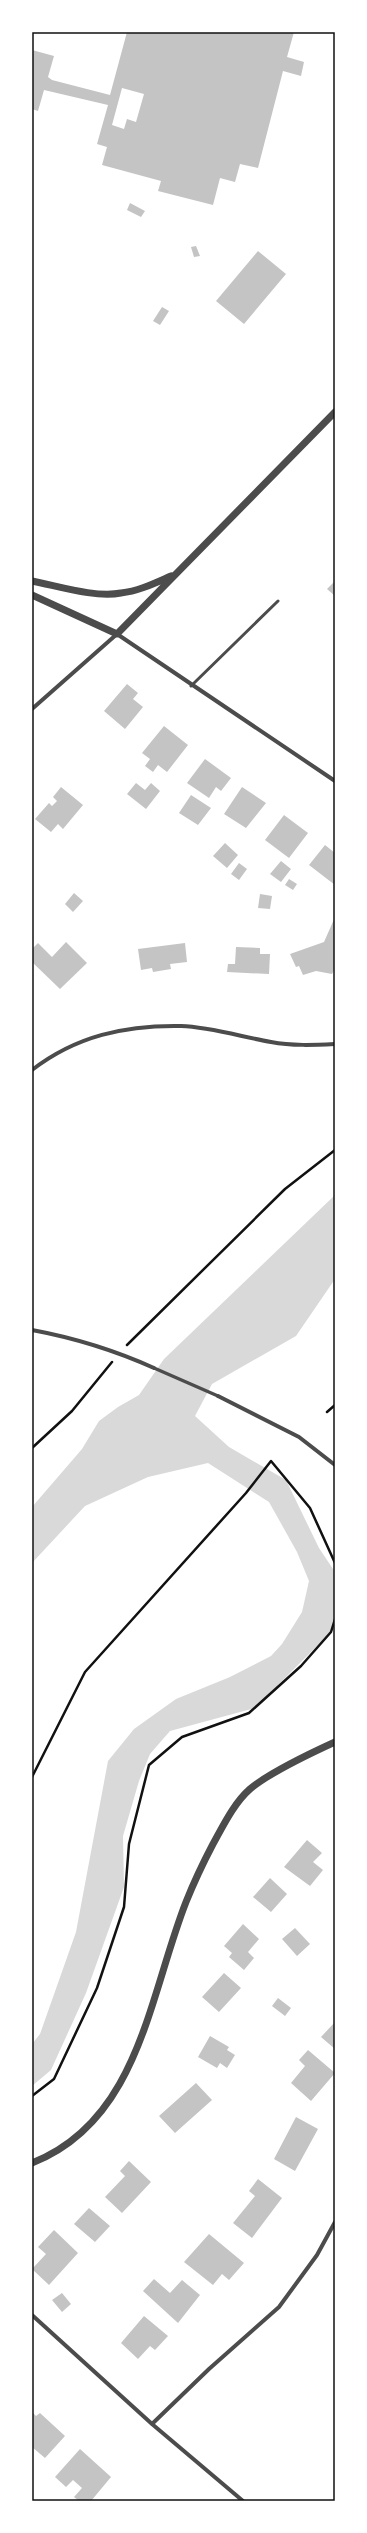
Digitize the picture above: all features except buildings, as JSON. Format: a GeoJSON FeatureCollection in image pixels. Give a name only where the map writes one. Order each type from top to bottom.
{"type":"FeatureCollection","features":[{"type":"Feature","properties":{"kind":"street"},"geometry":{"type":"LineString","coordinates":[[32,709],[117,634],[335,412]]}},
{"type":"Feature","properties":{"kind":"street"},"geometry":{"type":"LineString","coordinates":[[32,581],[80,590],[120,594],[148,587],[177,573]]}},
{"type":"Feature","properties":{"kind":"street"},"geometry":{"type":"LineString","coordinates":[[32,595],[117,634],[191,686],[335,781]]}},
{"type":"Feature","properties":{"kind":"street"},"geometry":{"type":"LineString","coordinates":[[32,1070],[78,1041],[126,1029],[182,1026],[273,1042],[303,1045],[335,1044]]}},
{"type":"Feature","properties":{"kind":"street"},"geometry":{"type":"LineString","coordinates":[[32,1330],[74,1338],[120,1353],[218,1396],[299,1437],[335,1466]]}},
{"type":"Feature","properties":{"kind":"street"},"geometry":{"type":"LineString","coordinates":[[32,2163],[48,2157],[75,2140],[105,2108],[134,2060],[186,1903],[203,1864],[229,1815],[250,1789],[292,1764],[335,1742]]}},
{"type":"Feature","properties":{"kind":"street"},"geometry":{"type":"LineString","coordinates":[[152,2424],[209,2369],[280,2307],[317,2255],[335,2222]]}},
{"type":"Feature","properties":{"kind":"street"},"geometry":{"type":"LineString","coordinates":[[32,2315],[152,2424],[243,2501]]}},
{"type":"Feature","properties":{"kind":"lane"},"geometry":{"type":"LineString","coordinates":[[191,686],[278,601]]}},
{"type":"Feature","properties":{"kind":"path"},"geometry":{"type":"LineString","coordinates":[[32,1448],[72,1411],[120,1353],[285,1189],[335,1150]]}},
{"type":"Feature","properties":{"kind":"path"},"geometry":{"type":"LineString","coordinates":[[327,1412],[335,1405]]}},
{"type":"Feature","properties":{"kind":"path"},"geometry":{"type":"LineString","coordinates":[[32,1777],[85,1672],[246,1493],[271,1461],[310,1508],[335,1563]]}},
{"type":"Feature","properties":{"kind":"path"},"geometry":{"type":"LineString","coordinates":[[32,2096],[54,2079],[97,1988],[124,1907],[129,1844],[149,1765],[182,1737],[249,1713],[301,1666],[331,1632],[335,1619]]}},
{"type":"Feature","properties":{"kind":"shaded area"},"geometry":{"type":"Polygon","coordinates":[[[335,1195],[335,1279],[296,1336],[212,1384],[195,1416],[229,1447],[286,1480],[319,1548],[335,1572],[335,1619],[331,1632],[255,1708],[170,1731],[150,1754],[139,1781],[123,1836],[124,1887],[86,1993],[51,2070],[32,2086],[32,2044],[40,2034],[76,1932],[108,1761],[134,1729],[176,1699],[230,1677],[271,1656],[282,1644],[302,1612],[309,1581],[297,1552],[269,1502],[208,1463],[148,1477],[85,1506],[32,1563],[32,1507],[82,1449],[99,1421],[118,1407],[139,1395],[164,1359],[335,1195]]]}}]}
